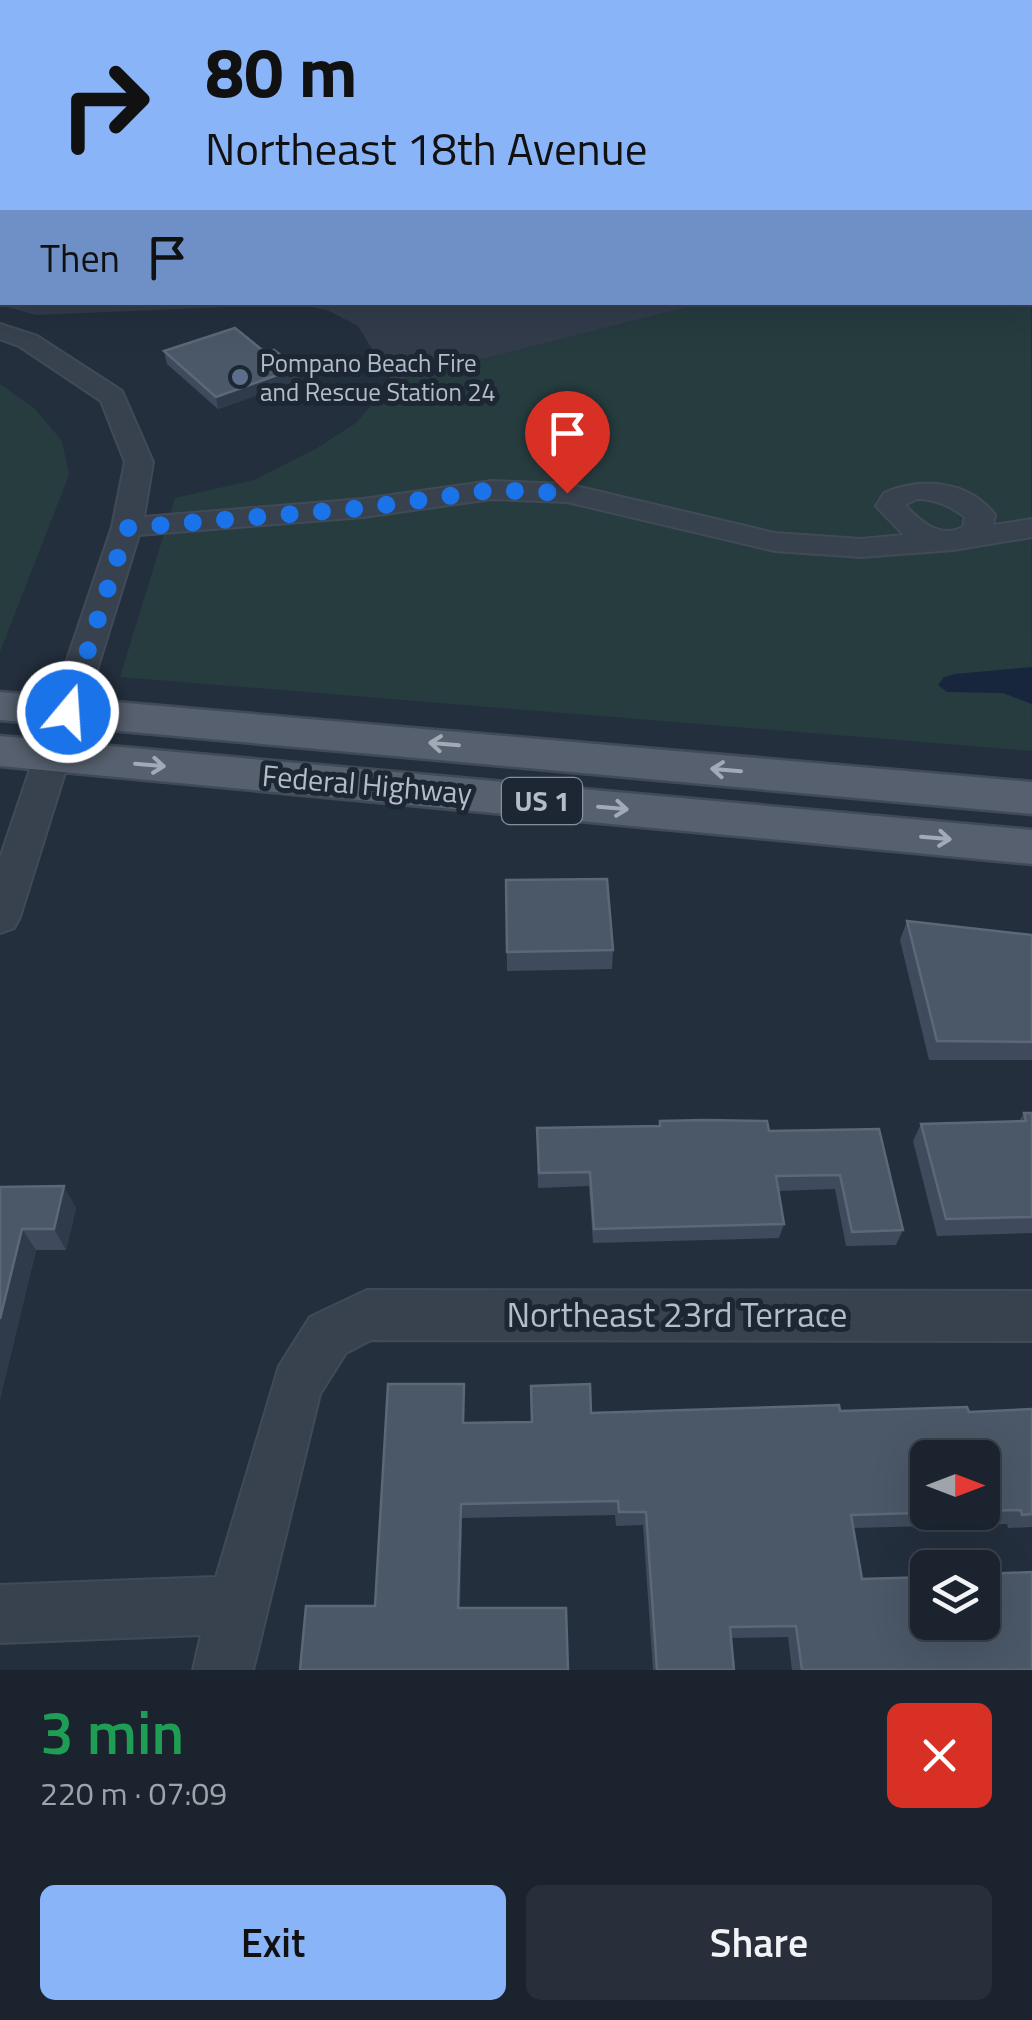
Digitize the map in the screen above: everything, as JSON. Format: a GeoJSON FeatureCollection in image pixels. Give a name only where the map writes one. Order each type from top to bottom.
{"type":"FeatureCollection","features":[{"type":"Feature","properties":{"kind":"main road","name":"Federal Highway"},"geometry":{"type":"LineString","coordinates":[[0,706],[1032,798]]}},
{"type":"Feature","properties":{"kind":"main road","name":"Federal Highway"},"geometry":{"type":"LineString","coordinates":[[0,751],[1032,847]]}},
{"type":"Feature","properties":{"kind":"main road"},"geometry":{"type":"LineString","coordinates":[[768,822],[778,806],[795,796],[852,782]]}},
{"type":"Feature","properties":{"kind":"street"},"geometry":{"type":"LineString","coordinates":[[0,331],[28,341],[112,397],[139,462],[127,528],[0,917]]}},
{"type":"Feature","properties":{"kind":"street"},"geometry":{"type":"LineString","coordinates":[[127,528],[363,508],[492,490],[567,493],[775,542],[861,548],[936,541],[974,526],[1026,527]]}},
{"type":"Feature","properties":{"kind":"street"},"geometry":{"type":"LineString","coordinates":[[936,541],[898,516],[890,506],[894,499],[912,490],[939,490],[974,526]]}},
{"type":"Feature","properties":{"kind":"street","name":"Northeast 23rd Terrace"},"geometry":{"type":"LineString","coordinates":[[236,1605],[297,1384],[328,1336],[367,1315],[1032,1316]]}},
{"type":"Feature","properties":{"kind":"street"},"geometry":{"type":"LineString","coordinates":[[0,1614],[236,1605],[223,1670]]}},
{"type":"Feature","properties":{"kind":"shaded area"},"geometry":{"type":"Polygon","coordinates":[[[0,305],[274,305],[36,315],[0,305]]]}},
{"type":"Feature","properties":{"kind":"shaded area"},"geometry":{"type":"Polygon","coordinates":[[[303,305],[697,305],[392,382],[358,326],[327,310],[303,305]]]}},
{"type":"Feature","properties":{"kind":"shaded area"},"geometry":{"type":"Polygon","coordinates":[[[1032,667],[1032,704],[1003,693],[947,692],[938,685],[944,677],[955,674],[1032,667]]]}},
{"type":"Feature","properties":{"kind":"green space"},"geometry":{"type":"Polygon","coordinates":[[[697,305],[1031,305],[1032,751],[120,677],[175,498],[254,480],[317,448],[356,423],[392,382],[697,305]]]}},
{"type":"Feature","properties":{"kind":"green space"},"geometry":{"type":"Polygon","coordinates":[[[0,384],[34,408],[62,441],[69,475],[0,652],[0,384]]]}},
{"type":"Feature","properties":{"kind":"building","name":"Pompano Beach Fire and Rescue Station 24"},"geometry":{"type":"Polygon","coordinates":[[[235,328],[266,353],[274,350],[297,368],[216,397],[164,351],[235,328]]]}},
{"type":"Feature","properties":{"kind":"building"},"geometry":{"type":"Polygon","coordinates":[[[607,879],[613,950],[507,952],[506,880],[607,879]]]}},
{"type":"Feature","properties":{"kind":"building"},"geometry":{"type":"Polygon","coordinates":[[[907,921],[1032,935],[1032,1042],[937,1041],[907,921]]]}},
{"type":"Feature","properties":{"kind":"building"},"geometry":{"type":"Polygon","coordinates":[[[1024,1113],[1032,1113],[1032,1217],[946,1219],[921,1124],[1026,1121],[1024,1113]]]}},
{"type":"Feature","properties":{"kind":"building"},"geometry":{"type":"Polygon","coordinates":[[[660,1121],[767,1121],[769,1131],[879,1129],[903,1230],[852,1232],[840,1175],[776,1176],[784,1224],[594,1229],[590,1172],[539,1173],[537,1128],[660,1126],[660,1121]]]}},
{"type":"Feature","properties":{"kind":"building"},"geometry":{"type":"Polygon","coordinates":[[[64,1186],[54,1229],[22,1229],[0,1319],[0,1187],[64,1186]]]}},
{"type":"Feature","properties":{"kind":"building"},"geometry":{"type":"Polygon","coordinates":[[[388,1384],[464,1384],[463,1423],[532,1422],[531,1386],[590,1384],[591,1413],[839,1405],[840,1411],[1032,1409],[1032,1514],[1000,1511],[1000,1440],[910,1440],[910,1513],[851,1515],[862,1579],[910,1578],[910,1640],[1000,1640],[1000,1573],[1032,1572],[1032,1670],[802,1670],[796,1626],[730,1627],[734,1670],[657,1670],[646,1512],[619,1512],[618,1501],[461,1504],[458,1608],[566,1608],[568,1670],[300,1670],[306,1606],[375,1606],[388,1384]]]}},
{"type":"Feature","properties":{"kind":"place","name":"Pompano Beach Fire and Rescue Station 24"},"geometry":{"type":"Point","coordinates":[240,377]}},
{"type":"Feature","properties":{"kind":"route"},"geometry":{"type":"LineString","coordinates":[[68,712],[127,528],[363,508],[492,490],[567,493]]}}]}
